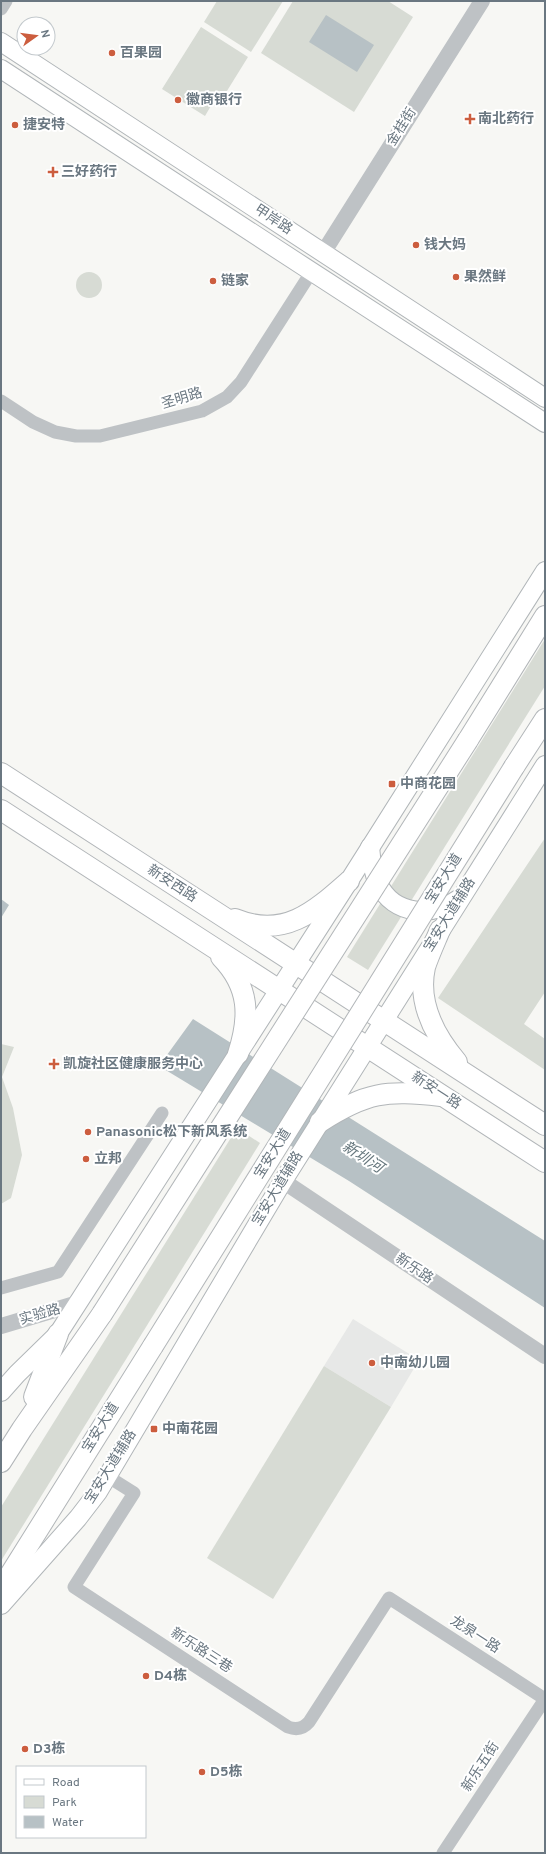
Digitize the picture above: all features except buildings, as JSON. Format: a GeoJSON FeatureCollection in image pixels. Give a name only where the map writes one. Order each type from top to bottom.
{"type":"FeatureCollection","features":[{"type":"Feature","properties":{"kind":"main road","name":"甲岸路"},"geometry":{"type":"LineString","coordinates":[[1,42],[545,398]]}},
{"type":"Feature","properties":{"kind":"main road","name":"甲岸路"},"geometry":{"type":"LineString","coordinates":[[1,69],[161,175],[312,271],[545,423]]}},
{"type":"Feature","properties":{"kind":"main road"},"geometry":{"type":"LineString","coordinates":[[392,323],[400,325],[407,319],[408,312],[402,305]]}},
{"type":"Feature","properties":{"kind":"main road"},"geometry":{"type":"LineString","coordinates":[[22,1429],[58,1334],[349,882],[545,571]]}},
{"type":"Feature","properties":{"kind":"main road"},"geometry":{"type":"LineString","coordinates":[[1,1462],[22,1429],[102,1314],[468,740],[545,616]]}},
{"type":"Feature","properties":{"kind":"main road","name":"宝安大道"},"geometry":{"type":"LineString","coordinates":[[1,1589],[545,719]]}},
{"type":"Feature","properties":{"kind":"main road","name":"宝安大道辅路"},"geometry":{"type":"LineString","coordinates":[[343,1099],[367,1046],[545,765]]}},
{"type":"Feature","properties":{"kind":"main road","name":"新安西路"},"geometry":{"type":"LineString","coordinates":[[1,773],[384,1020]]}},
{"type":"Feature","properties":{"kind":"main road"},"geometry":{"type":"LineString","coordinates":[[1,810],[279,989]]}},
{"type":"Feature","properties":{"kind":"main road"},"geometry":{"type":"LineString","coordinates":[[370,847],[373,870],[378,884],[386,895],[397,904],[420,912],[435,911],[448,906],[461,897]]}},
{"type":"Feature","properties":{"kind":"main road"},"geometry":{"type":"LineString","coordinates":[[212,910],[241,922],[265,926],[287,924],[309,914],[349,882]]}},
{"type":"Feature","properties":{"kind":"main road"},"geometry":{"type":"LineString","coordinates":[[440,930],[425,967],[423,980],[425,1004],[437,1035],[445,1048],[467,1075]]}},
{"type":"Feature","properties":{"kind":"main road"},"geometry":{"type":"LineString","coordinates":[[199,937],[230,966],[242,988],[247,1021],[238,1054]]}},
{"type":"Feature","properties":{"kind":"main road","name":"新安一路"},"geometry":{"type":"LineString","coordinates":[[279,989],[545,1162]]}},
{"type":"Feature","properties":{"kind":"main road"},"geometry":{"type":"LineString","coordinates":[[384,1020],[545,1125]]}},
{"type":"Feature","properties":{"kind":"main road"},"geometry":{"type":"LineString","coordinates":[[320,1122],[343,1099],[360,1099],[389,1093],[407,1092],[445,1096]]}},
{"type":"Feature","properties":{"kind":"main road","name":"宝安大道辅路"},"geometry":{"type":"LineString","coordinates":[[1,1605],[78,1518],[107,1476],[283,1181],[320,1122]]}},
{"type":"Feature","properties":{"kind":"main road"},"geometry":{"type":"LineString","coordinates":[[1,1392],[58,1334]]}},
{"type":"Feature","properties":{"kind":"street"},"geometry":{"type":"LineString","coordinates":[[1,9],[6,1]]}},
{"type":"Feature","properties":{"kind":"street","name":"金桂街"},"geometry":{"type":"LineString","coordinates":[[323,253],[482,1]]}},
{"type":"Feature","properties":{"kind":"street","name":"圣明路"},"geometry":{"type":"LineString","coordinates":[[1,401],[44,428],[66,435],[88,437],[110,434],[202,411],[227,397],[241,382],[312,271]]}},
{"type":"Feature","properties":{"kind":"street"},"geometry":{"type":"LineString","coordinates":[[1,1288],[58,1272],[162,1113]]}},
{"type":"Feature","properties":{"kind":"street","name":"新乐路"},"geometry":{"type":"LineString","coordinates":[[283,1181],[545,1356]]}},
{"type":"Feature","properties":{"kind":"street","name":"实验路"},"geometry":{"type":"LineString","coordinates":[[1,1326],[78,1303]]}},
{"type":"Feature","properties":{"kind":"street","name":"新乐路三巷"},"geometry":{"type":"LineString","coordinates":[[107,1476],[134,1493],[74,1588],[288,1727],[297,1729],[302,1728],[309,1722],[389,1598]]}},
{"type":"Feature","properties":{"kind":"street","name":"龙泉一路"},"geometry":{"type":"LineString","coordinates":[[389,1598],[545,1699]]}},
{"type":"Feature","properties":{"kind":"street","name":"新乐五街"},"geometry":{"type":"LineString","coordinates":[[443,1853],[545,1699]]}},
{"type":"Feature","properties":{"kind":"shaded area","name":"中南幼儿园"},"geometry":{"type":"Polygon","coordinates":[[[353,1319],[419,1360],[391,1407],[324,1366],[353,1319]]]}},
{"type":"Feature","properties":{"kind":"green space"},"geometry":{"type":"Polygon","coordinates":[[[217,1],[283,1],[251,52],[204,22],[217,1]]]}},
{"type":"Feature","properties":{"kind":"green space"},"geometry":{"type":"Polygon","coordinates":[[[293,1],[388,1],[413,17],[354,112],[261,53],[293,1]]]}},
{"type":"Feature","properties":{"kind":"green space"},"geometry":{"type":"Polygon","coordinates":[[[201,27],[248,57],[217,107],[212,104],[205,116],[162,89],[201,27]]]}},
{"type":"Feature","properties":{"kind":"green space"},"geometry":{"type":"Polygon","coordinates":[[[89,272],[98,276],[102,285],[98,294],[89,298],[80,294],[76,285],[80,276],[89,272]]]}},
{"type":"Feature","properties":{"kind":"green space"},"geometry":{"type":"Polygon","coordinates":[[[545,639],[545,686],[368,970],[347,957],[545,639]]]}},
{"type":"Feature","properties":{"kind":"green space"},"geometry":{"type":"Polygon","coordinates":[[[545,838],[545,992],[524,1024],[545,1039],[545,1070],[438,998],[545,838]]]}},
{"type":"Feature","properties":{"kind":"green space"},"geometry":{"type":"Polygon","coordinates":[[[1,1044],[14,1047],[2,1077],[13,1108],[22,1155],[11,1198],[1,1204],[1,1044]]]}},
{"type":"Feature","properties":{"kind":"green space"},"geometry":{"type":"Polygon","coordinates":[[[237,1128],[260,1143],[1,1561],[1,1507],[237,1128]]]}},
{"type":"Feature","properties":{"kind":"green space"},"geometry":{"type":"Polygon","coordinates":[[[324,1366],[391,1407],[273,1599],[207,1558],[324,1366]]]}},
{"type":"Feature","properties":{"kind":"water"},"geometry":{"type":"Polygon","coordinates":[[[326,15],[374,45],[357,72],[309,42],[326,15]]]}},
{"type":"Feature","properties":{"kind":"water"},"geometry":{"type":"Polygon","coordinates":[[[1,899],[9,905],[1,918],[1,899]]]}},
{"type":"Feature","properties":{"kind":"water","name":"新圳河"},"geometry":{"type":"Polygon","coordinates":[[[193,1019],[545,1241],[545,1308],[349,1181],[159,1066],[193,1019]]]}},
{"type":"Feature","properties":{"kind":"place","name":"百果园"},"geometry":{"type":"Point","coordinates":[112,53]}},
{"type":"Feature","properties":{"kind":"place","name":"徽商银行"},"geometry":{"type":"Point","coordinates":[178,100]}},
{"type":"Feature","properties":{"kind":"place","name":"南北药行"},"geometry":{"type":"Point","coordinates":[470,119]}},
{"type":"Feature","properties":{"kind":"place","name":"捷安特"},"geometry":{"type":"Point","coordinates":[15,125]}},
{"type":"Feature","properties":{"kind":"place","name":"三好药行"},"geometry":{"type":"Point","coordinates":[53,172]}},
{"type":"Feature","properties":{"kind":"place","name":"钱大妈"},"geometry":{"type":"Point","coordinates":[416,245]}},
{"type":"Feature","properties":{"kind":"place","name":"果然鲜"},"geometry":{"type":"Point","coordinates":[456,277]}},
{"type":"Feature","properties":{"kind":"place","name":"链家"},"geometry":{"type":"Point","coordinates":[213,281]}},
{"type":"Feature","properties":{"kind":"place","name":"中商花园"},"geometry":{"type":"Point","coordinates":[392,784]}},
{"type":"Feature","properties":{"kind":"place","name":"凯旋社区健康服务中心"},"geometry":{"type":"Point","coordinates":[54,1064]}},
{"type":"Feature","properties":{"kind":"place","name":"Panasonic松下新风系统"},"geometry":{"type":"Point","coordinates":[88,1132]}},
{"type":"Feature","properties":{"kind":"place","name":"立邦"},"geometry":{"type":"Point","coordinates":[86,1159]}},
{"type":"Feature","properties":{"kind":"place","name":"中南幼儿园"},"geometry":{"type":"Point","coordinates":[372,1363]}},
{"type":"Feature","properties":{"kind":"place","name":"中南花园"},"geometry":{"type":"Point","coordinates":[154,1429]}},
{"type":"Feature","properties":{"kind":"place","name":"D4栋"},"geometry":{"type":"Point","coordinates":[146,1676]}},
{"type":"Feature","properties":{"kind":"place","name":"D3栋"},"geometry":{"type":"Point","coordinates":[25,1749]}},
{"type":"Feature","properties":{"kind":"place","name":"D5栋"},"geometry":{"type":"Point","coordinates":[202,1772]}}]}
